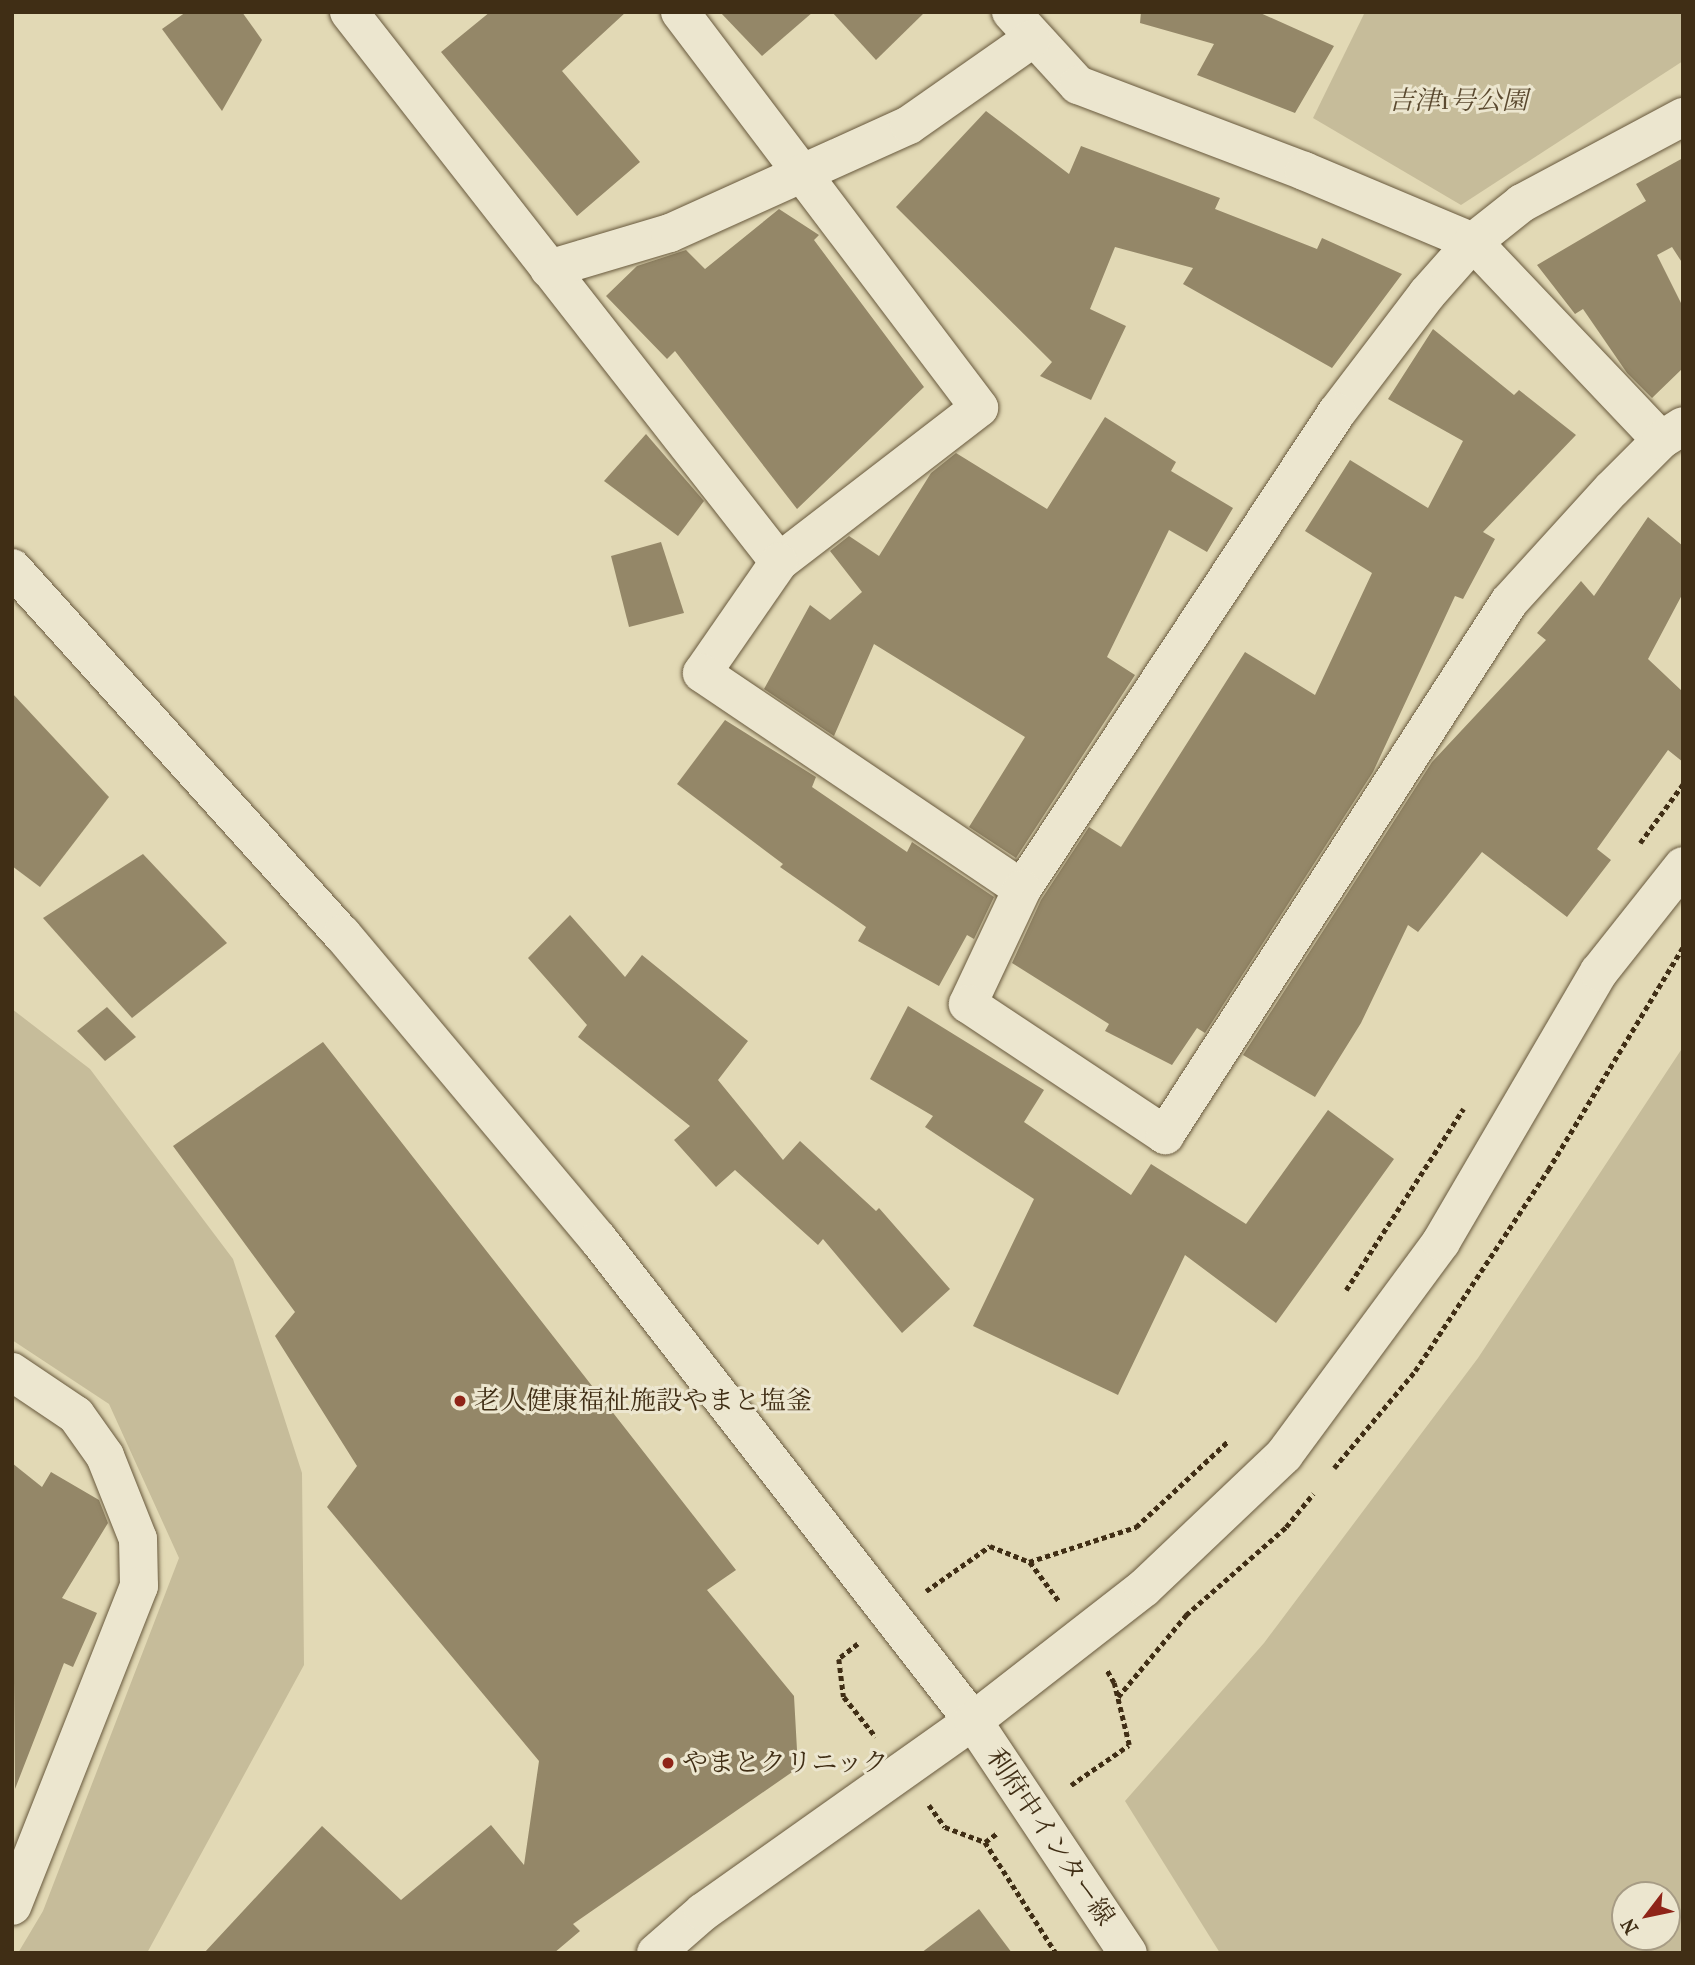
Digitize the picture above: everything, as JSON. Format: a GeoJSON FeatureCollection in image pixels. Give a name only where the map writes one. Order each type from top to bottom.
{"type":"FeatureCollection","features":[{"type":"Feature","properties":{"kind":"street"},"geometry":{"type":"LineString","coordinates":[[349,12],[779,562]]}},
{"type":"Feature","properties":{"kind":"street"},"geometry":{"type":"LineString","coordinates":[[680,12],[804,171],[979,408],[779,562],[702,673],[1022,889]]}},
{"type":"Feature","properties":{"kind":"street"},"geometry":{"type":"LineString","coordinates":[[549,269],[670,233],[909,125],[1021,26],[1078,85],[1304,171],[1473,243],[1672,433],[1509,602],[1165,1135],[968,1004],[1022,889],[1337,412],[1427,294],[1473,243],[1522,203],[1683,117]]}},
{"type":"Feature","properties":{"kind":"street","name":"利府中インター線"},"geometry":{"type":"LineString","coordinates":[[12,568],[342,934],[589,1228],[973,1721],[1128,1953]]}},
{"type":"Feature","properties":{"kind":"street"},"geometry":{"type":"LineString","coordinates":[[656,1953],[703,1912],[973,1721],[1144,1588],[1284,1454],[1441,1242],[1599,972],[1683,866]]}},
{"type":"Feature","properties":{"kind":"street"},"geometry":{"type":"LineString","coordinates":[[12,1371],[76,1415],[104,1456],[138,1539],[139,1586],[12,1906]]}},
{"type":"Feature","properties":{"kind":"path"},"geometry":{"type":"LineString","coordinates":[[1635,849],[1683,784]]}},
{"type":"Feature","properties":{"kind":"path"},"geometry":{"type":"LineString","coordinates":[[1339,1301],[1468,1102]]}},
{"type":"Feature","properties":{"kind":"path"},"geometry":{"type":"LineString","coordinates":[[1029,1562],[1136,1527],[1237,1433]]}},
{"type":"Feature","properties":{"kind":"path"},"geometry":{"type":"LineString","coordinates":[[933,1586],[990,1546],[1029,1562],[1060,1602]]}},
{"type":"Feature","properties":{"kind":"path"},"geometry":{"type":"LineString","coordinates":[[858,1645],[839,1659],[844,1696],[861,1717]]}},
{"type":"Feature","properties":{"kind":"path"},"geometry":{"type":"LineString","coordinates":[[1074,1783],[1129,1745],[1114,1683],[1104,1667]]}},
{"type":"Feature","properties":{"kind":"path"},"geometry":{"type":"LineString","coordinates":[[929,1805],[945,1827],[985,1842],[1056,1953]]}},
{"type":"Feature","properties":{"kind":"green space","name":"吉津1号公園"},"geometry":{"type":"Polygon","coordinates":[[[1365,12],[1683,12],[1683,61],[1461,205],[1313,118],[1365,12]]]}},
{"type":"Feature","properties":{"kind":"green space"},"geometry":{"type":"Polygon","coordinates":[[[12,1009],[90,1069],[233,1259],[302,1473],[304,1665],[147,1953],[18,1953],[43,1911],[179,1558],[109,1404],[12,1340],[12,1009]]]}},
{"type":"Feature","properties":{"kind":"green space"},"geometry":{"type":"Polygon","coordinates":[[[1683,1047],[1683,1953],[1220,1953],[1125,1801],[1264,1643],[1478,1358],[1683,1047]]]}},
{"type":"Feature","properties":{"kind":"building"},"geometry":{"type":"Polygon","coordinates":[[[186,12],[242,12],[262,40],[222,111],[162,29],[186,12]]]}},
{"type":"Feature","properties":{"kind":"building"},"geometry":{"type":"Polygon","coordinates":[[[490,12],[626,12],[562,71],[640,162],[577,216],[441,52],[490,12]]]}},
{"type":"Feature","properties":{"kind":"building"},"geometry":{"type":"Polygon","coordinates":[[[720,12],[813,12],[762,56],[720,12]]]}},
{"type":"Feature","properties":{"kind":"building"},"geometry":{"type":"Polygon","coordinates":[[[832,12],[925,12],[876,60],[832,12]]]}},
{"type":"Feature","properties":{"kind":"building"},"geometry":{"type":"Polygon","coordinates":[[[1141,12],[1258,12],[1334,46],[1295,113],[1197,75],[1214,44],[1140,23],[1141,12]]]}},
{"type":"Feature","properties":{"kind":"building"},"geometry":{"type":"Polygon","coordinates":[[[986,111],[1069,174],[1081,146],[1220,198],[1215,209],[1317,249],[1322,238],[1402,274],[1332,368],[1183,284],[1193,268],[1115,247],[1090,309],[1126,326],[1091,400],[1040,376],[1052,362],[896,207],[986,111]]]}},
{"type":"Feature","properties":{"kind":"building"},"geometry":{"type":"Polygon","coordinates":[[[1683,158],[1683,264],[1672,247],[1657,255],[1683,307],[1683,368],[1652,398],[1627,373],[1583,309],[1575,314],[1537,265],[1646,201],[1636,184],[1683,158]]]}},
{"type":"Feature","properties":{"kind":"building"},"geometry":{"type":"Polygon","coordinates":[[[779,209],[819,235],[814,240],[924,387],[797,509],[675,351],[667,359],[606,296],[637,266],[686,250],[705,269],[779,209]]]}},
{"type":"Feature","properties":{"kind":"building"},"geometry":{"type":"Polygon","coordinates":[[[1433,329],[1514,395],[1519,390],[1576,435],[1483,532],[1495,539],[1463,599],[1455,596],[1373,772],[1205,1033],[1197,1028],[1172,1065],[1105,1031],[1109,1024],[1012,963],[1041,900],[1089,827],[1121,847],[1245,652],[1315,695],[1372,573],[1305,531],[1350,460],[1428,508],[1463,441],[1388,399],[1433,329]]]}},
{"type":"Feature","properties":{"kind":"building"},"geometry":{"type":"Polygon","coordinates":[[[1105,417],[1176,462],[1171,471],[1233,508],[1207,552],[1169,530],[1107,657],[1135,675],[1016,858],[969,827],[1025,737],[874,644],[834,736],[764,689],[810,605],[830,620],[862,592],[830,551],[849,536],[879,556],[931,473],[956,453],[1047,509],[1105,417]]]}},
{"type":"Feature","properties":{"kind":"building"},"geometry":{"type":"Polygon","coordinates":[[[646,434],[704,501],[678,536],[604,481],[646,434]]]}},
{"type":"Feature","properties":{"kind":"building"},"geometry":{"type":"Polygon","coordinates":[[[1648,517],[1683,546],[1683,593],[1648,659],[1683,692],[1683,762],[1668,750],[1597,849],[1611,860],[1567,917],[1482,852],[1418,932],[1408,925],[1361,1023],[1315,1097],[1243,1055],[1432,762],[1546,640],[1537,633],[1581,581],[1594,596],[1648,517]]]}},
{"type":"Feature","properties":{"kind":"building"},"geometry":{"type":"Polygon","coordinates":[[[661,542],[684,613],[629,627],[611,556],[661,542]]]}},
{"type":"Feature","properties":{"kind":"building"},"geometry":{"type":"Polygon","coordinates":[[[12,693],[109,797],[40,887],[12,866],[12,693]]]}},
{"type":"Feature","properties":{"kind":"building"},"geometry":{"type":"Polygon","coordinates":[[[725,720],[816,777],[812,787],[907,852],[912,842],[994,897],[974,939],[967,935],[939,986],[858,941],[866,927],[780,867],[783,864],[677,784],[725,720]]]}},
{"type":"Feature","properties":{"kind":"building"},"geometry":{"type":"Polygon","coordinates":[[[143,854],[227,943],[132,1018],[43,918],[143,854]]]}},
{"type":"Feature","properties":{"kind":"building"},"geometry":{"type":"Polygon","coordinates":[[[570,915],[625,977],[642,955],[748,1041],[718,1080],[783,1160],[800,1141],[876,1211],[879,1208],[950,1289],[902,1333],[823,1239],[818,1245],[735,1170],[716,1187],[674,1140],[690,1126],[578,1037],[587,1025],[528,958],[570,915]]]}},
{"type":"Feature","properties":{"kind":"building"},"geometry":{"type":"Polygon","coordinates":[[[908,1006],[1044,1090],[1024,1122],[1131,1195],[1151,1164],[1246,1224],[1328,1110],[1394,1159],[1276,1323],[1185,1255],[1118,1395],[973,1326],[1034,1199],[925,1127],[933,1116],[870,1079],[908,1006]]]}},
{"type":"Feature","properties":{"kind":"building"},"geometry":{"type":"Polygon","coordinates":[[[107,1007],[136,1037],[105,1061],[77,1031],[107,1007]]]}},
{"type":"Feature","properties":{"kind":"building","name":"老人健康福祉施設やまと塩釜"},"geometry":{"type":"Polygon","coordinates":[[[323,1042],[736,1570],[707,1590],[794,1696],[798,1768],[573,1924],[580,1931],[554,1953],[204,1953],[322,1826],[401,1900],[491,1825],[524,1865],[539,1761],[327,1507],[357,1466],[275,1336],[295,1312],[173,1146],[323,1042]]]}},
{"type":"Feature","properties":{"kind":"building"},"geometry":{"type":"Polygon","coordinates":[[[12,1463],[42,1487],[51,1472],[99,1500],[108,1523],[62,1598],[97,1613],[73,1667],[64,1663],[15,1789],[12,1463]]]}},
{"type":"Feature","properties":{"kind":"building"},"geometry":{"type":"Polygon","coordinates":[[[979,1909],[1012,1953],[921,1953],[979,1909]]]}},
{"type":"Feature","properties":{"kind":"place","name":"老人健康福祉施設やまと塩釜"},"geometry":{"type":"Point","coordinates":[460,1401]}},
{"type":"Feature","properties":{"kind":"place","name":"やまとクリニック"},"geometry":{"type":"Point","coordinates":[668,1763]}}]}
